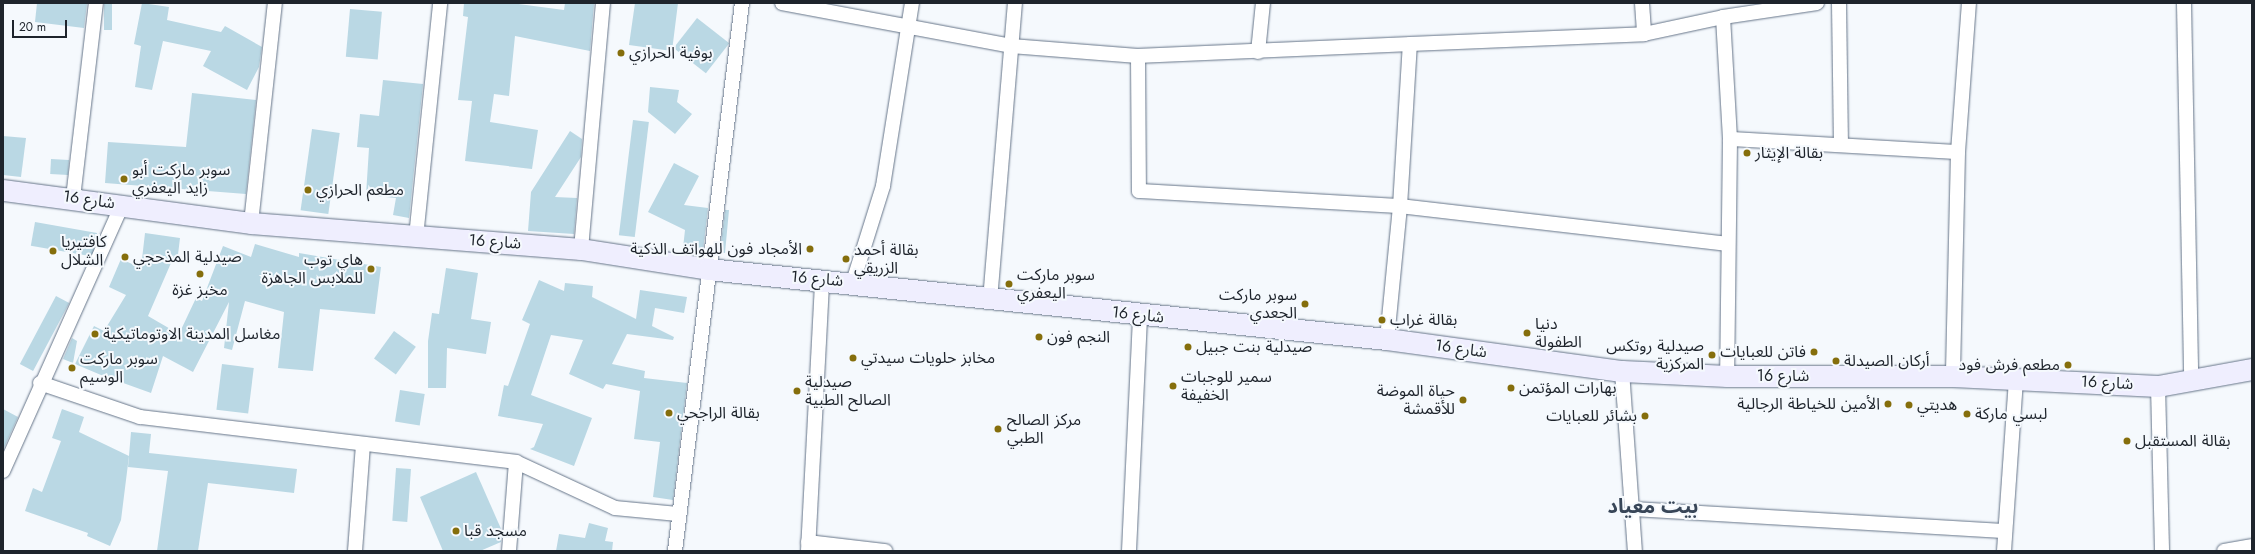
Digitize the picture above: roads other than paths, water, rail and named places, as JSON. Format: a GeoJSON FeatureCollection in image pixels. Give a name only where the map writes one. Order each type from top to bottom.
{"type":"FeatureCollection","features":[{"type":"Feature","properties":{"kind":"street"},"geometry":{"type":"LineString","coordinates":[[73,198],[96,3]]}},
{"type":"Feature","properties":{"kind":"street"},"geometry":{"type":"LineString","coordinates":[[251,223],[274,3]]}},
{"type":"Feature","properties":{"kind":"street"},"geometry":{"type":"LineString","coordinates":[[416,237],[440,3]]}},
{"type":"Feature","properties":{"kind":"street"},"geometry":{"type":"LineString","coordinates":[[581,249],[603,3]]}},
{"type":"Feature","properties":{"kind":"street"},"geometry":{"type":"LineString","coordinates":[[675,551],[678,514],[742,3]]}},
{"type":"Feature","properties":{"kind":"street"},"geometry":{"type":"LineString","coordinates":[[782,3],[1011,46],[1138,56],[1258,52],[1644,34],[1723,17],[1817,3]]}},
{"type":"Feature","properties":{"kind":"street"},"geometry":{"type":"LineString","coordinates":[[853,282],[883,186],[907,26],[912,3]]}},
{"type":"Feature","properties":{"kind":"street"},"geometry":{"type":"LineString","coordinates":[[990,300],[1015,3]]}},
{"type":"Feature","properties":{"kind":"street"},"geometry":{"type":"LineString","coordinates":[[1258,52],[1263,3]]}},
{"type":"Feature","properties":{"kind":"street"},"geometry":{"type":"LineString","coordinates":[[1642,3],[1644,34]]}},
{"type":"Feature","properties":{"kind":"street"},"geometry":{"type":"LineString","coordinates":[[1839,3],[1841,143]]}},
{"type":"Feature","properties":{"kind":"street"},"geometry":{"type":"LineString","coordinates":[[1953,376],[1958,152],[1969,3]]}},
{"type":"Feature","properties":{"kind":"street"},"geometry":{"type":"LineString","coordinates":[[2184,3],[2191,380]]}},
{"type":"Feature","properties":{"kind":"street"},"geometry":{"type":"LineString","coordinates":[[1723,17],[1730,139],[1727,376]]}},
{"type":"Feature","properties":{"kind":"street"},"geometry":{"type":"LineString","coordinates":[[1387,339],[1400,206],[1410,44]]}},
{"type":"Feature","properties":{"kind":"street"},"geometry":{"type":"LineString","coordinates":[[1138,56],[1140,192],[1400,206],[1728,244]]}},
{"type":"Feature","properties":{"kind":"street"},"geometry":{"type":"LineString","coordinates":[[1730,139],[1841,143],[1958,152]]}},
{"type":"Feature","properties":{"kind":"street","name":"شارع 16"},"geometry":{"type":"LineString","coordinates":[[3,190],[73,198],[251,223],[581,249],[708,269],[853,282],[990,300],[1140,316],[1387,339],[1622,371],[1727,376],[1953,376],[2158,386],[2252,369]]}},
{"type":"Feature","properties":{"kind":"street"},"geometry":{"type":"LineString","coordinates":[[3,471],[40,383],[122,205]]}},
{"type":"Feature","properties":{"kind":"street"},"geometry":{"type":"LineString","coordinates":[[822,280],[808,546],[885,551]]}},
{"type":"Feature","properties":{"kind":"street"},"geometry":{"type":"LineString","coordinates":[[1129,551],[1140,316]]}},
{"type":"Feature","properties":{"kind":"street"},"geometry":{"type":"LineString","coordinates":[[1622,371],[1635,551]]}},
{"type":"Feature","properties":{"kind":"street"},"geometry":{"type":"LineString","coordinates":[[2004,551],[2004,530],[2016,378]]}},
{"type":"Feature","properties":{"kind":"street"},"geometry":{"type":"LineString","coordinates":[[40,383],[140,417],[516,462],[615,508],[678,514]]}},
{"type":"Feature","properties":{"kind":"street"},"geometry":{"type":"LineString","coordinates":[[2158,386],[2162,551]]}},
{"type":"Feature","properties":{"kind":"street"},"geometry":{"type":"LineString","coordinates":[[355,551],[363,444]]}},
{"type":"Feature","properties":{"kind":"street"},"geometry":{"type":"LineString","coordinates":[[509,551],[516,462]]}},
{"type":"Feature","properties":{"kind":"street"},"geometry":{"type":"LineString","coordinates":[[1632,509],[2004,530]]}},
{"type":"Feature","properties":{"kind":"street"},"geometry":{"type":"LineString","coordinates":[[2224,551],[2252,546]]}},
{"type":"Feature","properties":{"kind":"place","name":"بوفية الحرازي"},"geometry":{"type":"Point","coordinates":[621,53]}},
{"type":"Feature","properties":{"kind":"place","name":"بقالة الإيثار"},"geometry":{"type":"Point","coordinates":[1747,153]}},
{"type":"Feature","properties":{"kind":"place","name":"سوبر ماركت أبو زايد اليعفري"},"geometry":{"type":"Point","coordinates":[124,179]}},
{"type":"Feature","properties":{"kind":"place","name":"مطعم الحرازي"},"geometry":{"type":"Point","coordinates":[308,190]}},
{"type":"Feature","properties":{"kind":"place","name":"الأمجاد فون للهواتف الذكية"},"geometry":{"type":"Point","coordinates":[810,249]}},
{"type":"Feature","properties":{"kind":"place","name":"كافتيريا الشلال"},"geometry":{"type":"Point","coordinates":[53,251]}},
{"type":"Feature","properties":{"kind":"place","name":"صيدلية المذحجي"},"geometry":{"type":"Point","coordinates":[125,257]}},
{"type":"Feature","properties":{"kind":"place","name":"بقالة أحمد الزريقي"},"geometry":{"type":"Point","coordinates":[846,259]}},
{"type":"Feature","properties":{"kind":"place","name":"هاي توب للملابس الجاهزة"},"geometry":{"type":"Point","coordinates":[371,269]}},
{"type":"Feature","properties":{"kind":"place","name":"مخبز غزة"},"geometry":{"type":"Point","coordinates":[200,274]}},
{"type":"Feature","properties":{"kind":"place","name":"سوبر ماركت اليعفري"},"geometry":{"type":"Point","coordinates":[1009,284]}},
{"type":"Feature","properties":{"kind":"place","name":"سوبر ماركت الجعدي"},"geometry":{"type":"Point","coordinates":[1305,304]}},
{"type":"Feature","properties":{"kind":"place","name":"بقالة غراب"},"geometry":{"type":"Point","coordinates":[1382,320]}},
{"type":"Feature","properties":{"kind":"place","name":"دنيا الطفولة"},"geometry":{"type":"Point","coordinates":[1527,333]}},
{"type":"Feature","properties":{"kind":"place","name":"مغاسل المدينة الاوتوماتيكية"},"geometry":{"type":"Point","coordinates":[95,334]}},
{"type":"Feature","properties":{"kind":"place","name":"النجم فون"},"geometry":{"type":"Point","coordinates":[1039,337]}},
{"type":"Feature","properties":{"kind":"place","name":"صيدلية بنت جبيل"},"geometry":{"type":"Point","coordinates":[1188,347]}},
{"type":"Feature","properties":{"kind":"place","name":"فاتن للعبايات"},"geometry":{"type":"Point","coordinates":[1814,352]}},
{"type":"Feature","properties":{"kind":"place","name":"صيدلية روتكس المركزية"},"geometry":{"type":"Point","coordinates":[1712,355]}},
{"type":"Feature","properties":{"kind":"place","name":"مخابز حلويات سيدتي"},"geometry":{"type":"Point","coordinates":[853,358]}},
{"type":"Feature","properties":{"kind":"place","name":"أركان الصيدلة"},"geometry":{"type":"Point","coordinates":[1836,361]}},
{"type":"Feature","properties":{"kind":"place","name":"مطعم فرش فود"},"geometry":{"type":"Point","coordinates":[2068,365]}},
{"type":"Feature","properties":{"kind":"place","name":"سوبر ماركت الوسيم"},"geometry":{"type":"Point","coordinates":[72,368]}},
{"type":"Feature","properties":{"kind":"place","name":"سمير للوجبات الخفيفة"},"geometry":{"type":"Point","coordinates":[1173,386]}},
{"type":"Feature","properties":{"kind":"place","name":"بهارات المؤتمن"},"geometry":{"type":"Point","coordinates":[1511,388]}},
{"type":"Feature","properties":{"kind":"place","name":"صيدلية الصالح الطبية"},"geometry":{"type":"Point","coordinates":[797,391]}},
{"type":"Feature","properties":{"kind":"place","name":"حياة الموضة للأقمشة"},"geometry":{"type":"Point","coordinates":[1463,400]}},
{"type":"Feature","properties":{"kind":"place","name":"الأمين للخياطة الرجالية"},"geometry":{"type":"Point","coordinates":[1888,404]}},
{"type":"Feature","properties":{"kind":"place","name":"هديتي"},"geometry":{"type":"Point","coordinates":[1909,405]}},
{"type":"Feature","properties":{"kind":"place","name":"بقالة الراجحي"},"geometry":{"type":"Point","coordinates":[669,413]}},
{"type":"Feature","properties":{"kind":"place","name":"لبسي ماركة"},"geometry":{"type":"Point","coordinates":[1967,414]}},
{"type":"Feature","properties":{"kind":"place","name":"بشائر للعبايات"},"geometry":{"type":"Point","coordinates":[1645,416]}},
{"type":"Feature","properties":{"kind":"place","name":"مركز الصالح الطبي"},"geometry":{"type":"Point","coordinates":[998,429]}},
{"type":"Feature","properties":{"kind":"place","name":"بقالة المستقبل"},"geometry":{"type":"Point","coordinates":[2127,441]}},
{"type":"Feature","properties":{"kind":"place","name":"مسجد قبا"},"geometry":{"type":"Point","coordinates":[456,531]}},
{"type":"Feature","properties":{"kind":"district","name":"بيت معياد"},"geometry":{"type":"Point","coordinates":[1653,506]}}]}
